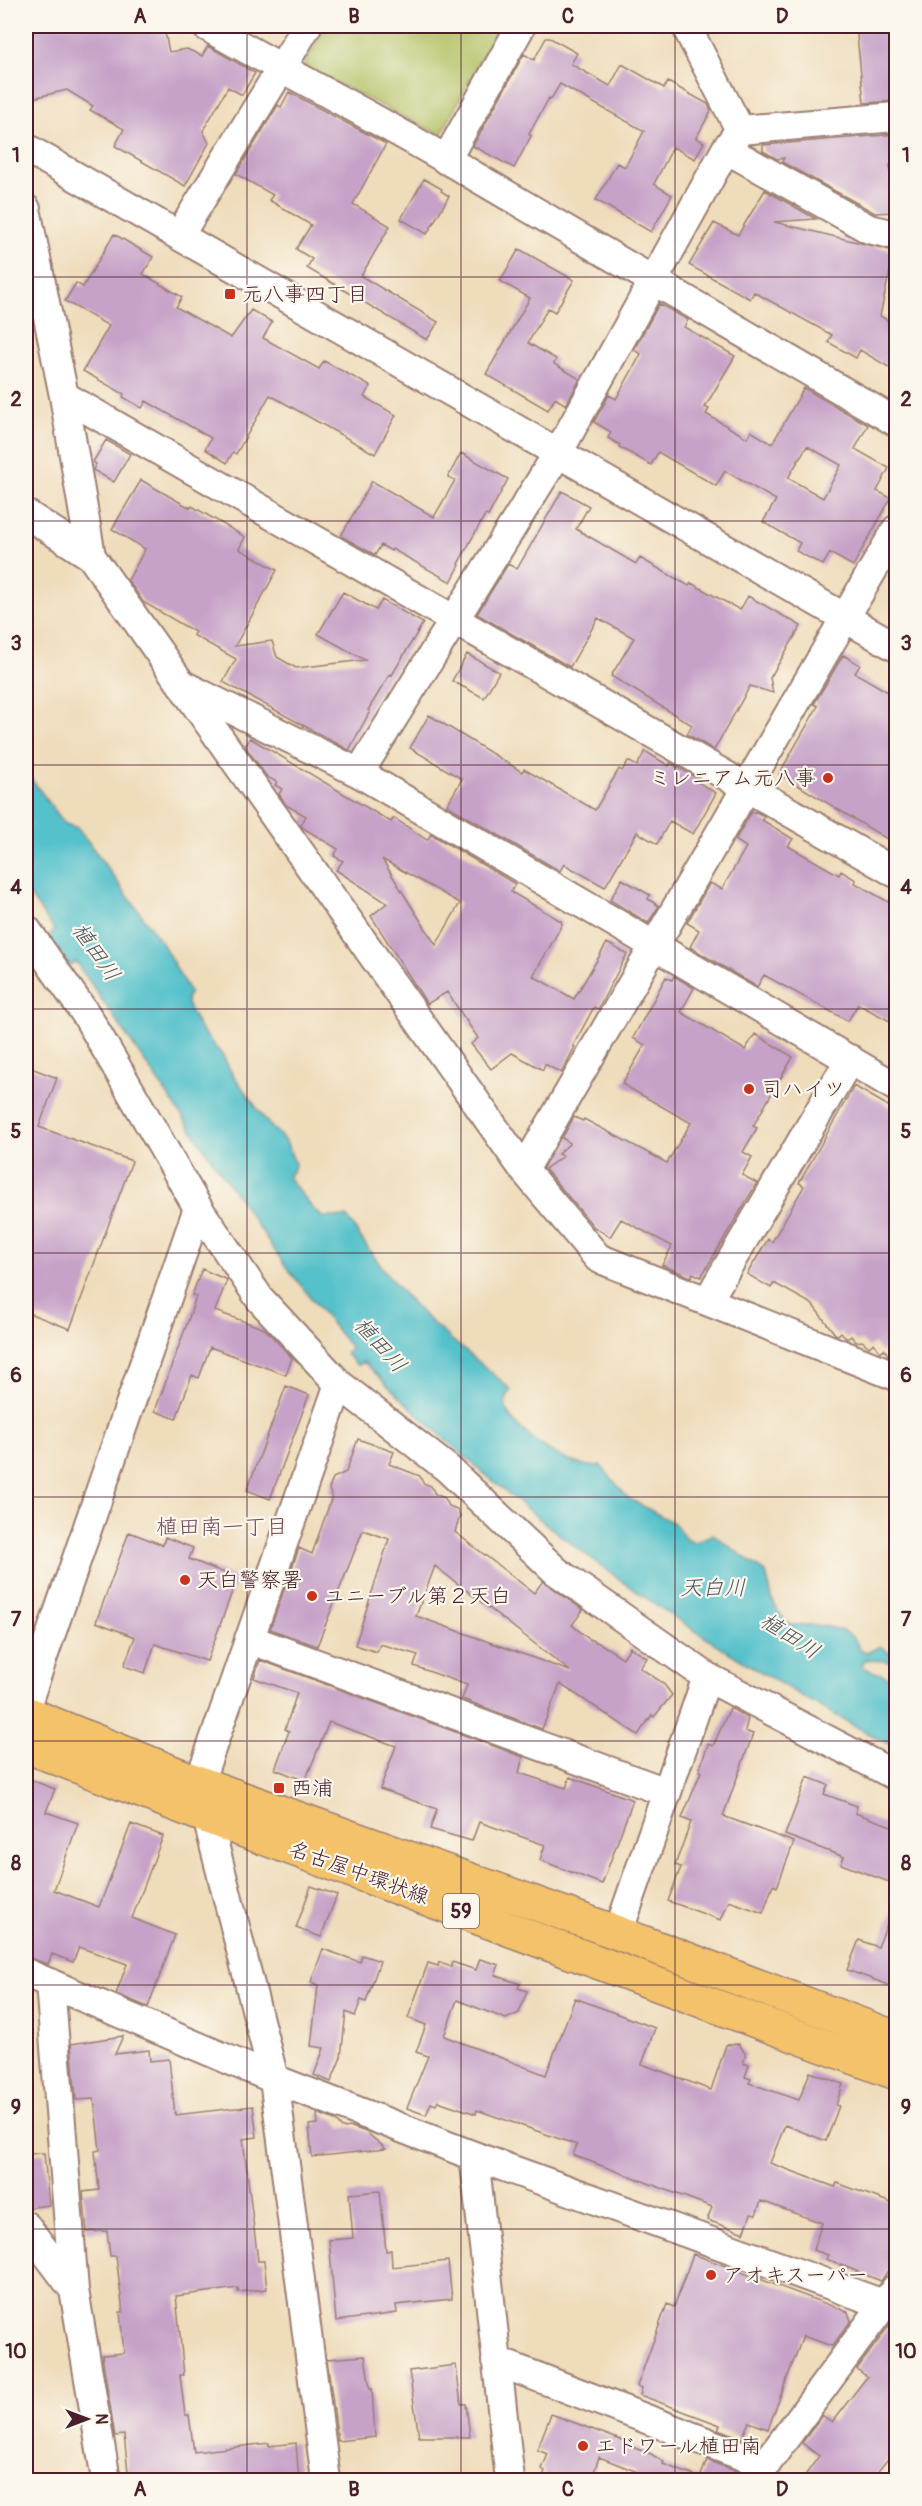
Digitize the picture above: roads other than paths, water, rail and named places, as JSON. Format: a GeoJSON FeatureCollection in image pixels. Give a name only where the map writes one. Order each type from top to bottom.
{"type":"FeatureCollection","features":[{"type":"Feature","properties":{"kind":"main road","name":"名古屋中環状線"},"geometry":{"type":"LineString","coordinates":[[26,1713],[199,1783],[618,1933],[897,2038]]}},
{"type":"Feature","properties":{"kind":"main road","name":"名古屋中環状線"},"geometry":{"type":"LineString","coordinates":[[26,1746],[207,1817],[897,2073]]}},
{"type":"Feature","properties":{"kind":"street"},"geometry":{"type":"LineString","coordinates":[[206,26],[281,70],[446,160],[654,283],[897,422]]}},
{"type":"Feature","properties":{"kind":"street"},"geometry":{"type":"LineString","coordinates":[[179,236],[307,26]]}},
{"type":"Feature","properties":{"kind":"street"},"geometry":{"type":"LineString","coordinates":[[446,160],[521,26]]}},
{"type":"Feature","properties":{"kind":"street"},"geometry":{"type":"LineString","coordinates":[[686,26],[733,139],[869,229],[897,235]]}},
{"type":"Feature","properties":{"kind":"street"},"geometry":{"type":"LineString","coordinates":[[733,139],[897,117]]}},
{"type":"Feature","properties":{"kind":"street"},"geometry":{"type":"LineString","coordinates":[[360,773],[558,453],[733,139]]}},
{"type":"Feature","properties":{"kind":"street"},"geometry":{"type":"LineString","coordinates":[[26,148],[897,647]]}},
{"type":"Feature","properties":{"kind":"street"},"geometry":{"type":"LineString","coordinates":[[26,209],[64,396],[91,556]]}},
{"type":"Feature","properties":{"kind":"street"},"geometry":{"type":"LineString","coordinates":[[64,396],[897,873]]}},
{"type":"Feature","properties":{"kind":"street"},"geometry":{"type":"LineString","coordinates":[[26,514],[91,556],[524,1170],[598,1258],[897,1376]]}},
{"type":"Feature","properties":{"kind":"street"},"geometry":{"type":"LineString","coordinates":[[524,1170],[897,530]]}},
{"type":"Feature","properties":{"kind":"street"},"geometry":{"type":"LineString","coordinates":[[183,685],[360,773],[897,1087]]}},
{"type":"Feature","properties":{"kind":"street"},"geometry":{"type":"LineString","coordinates":[[26,929],[87,1016],[198,1208],[260,1299],[339,1384],[448,1469],[556,1570],[706,1677],[897,1776]]}},
{"type":"Feature","properties":{"kind":"street"},"geometry":{"type":"LineString","coordinates":[[708,1300],[850,1059]]}},
{"type":"Feature","properties":{"kind":"street"},"geometry":{"type":"LineString","coordinates":[[26,1706],[198,1208]]}},
{"type":"Feature","properties":{"kind":"street"},"geometry":{"type":"LineString","coordinates":[[199,1783],[339,1384]]}},
{"type":"Feature","properties":{"kind":"street"},"geometry":{"type":"LineString","coordinates":[[249,1639],[666,1792]]}},
{"type":"Feature","properties":{"kind":"street"},"geometry":{"type":"LineString","coordinates":[[618,1933],[706,1677]]}},
{"type":"Feature","properties":{"kind":"street"},"geometry":{"type":"LineString","coordinates":[[207,1817],[274,2079],[326,2481]]}},
{"type":"Feature","properties":{"kind":"street"},"geometry":{"type":"LineString","coordinates":[[106,2481],[74,2290],[38,1978],[274,2079],[474,2156],[890,2296],[760,2473],[496,2361]]}},
{"type":"Feature","properties":{"kind":"street"},"geometry":{"type":"LineString","coordinates":[[474,2156],[510,2481]]}},
{"type":"Feature","properties":{"kind":"street"},"geometry":{"type":"LineString","coordinates":[[26,2226],[74,2290]]}},
{"type":"Feature","properties":{"kind":"water","name":"天白川"},"geometry":{"type":"Polygon","coordinates":[[[26,772],[65,824],[78,828],[162,943],[190,993],[187,996],[187,1004],[200,1029],[223,1056],[231,1072],[266,1121],[286,1142],[295,1163],[288,1177],[313,1209],[323,1217],[347,1217],[384,1270],[416,1307],[511,1390],[506,1399],[506,1408],[511,1418],[533,1439],[547,1449],[577,1463],[590,1466],[600,1465],[628,1498],[674,1523],[688,1541],[696,1542],[713,1534],[766,1573],[776,1607],[790,1625],[813,1625],[837,1629],[852,1637],[861,1651],[869,1652],[880,1646],[896,1658],[896,1665],[888,1661],[864,1660],[862,1667],[896,1680],[896,1748],[753,1667],[683,1623],[615,1576],[485,1474],[364,1362],[357,1365],[346,1354],[351,1348],[284,1264],[76,962],[61,971],[40,941],[55,931],[26,890],[26,772]]]}},
{"type":"Feature","properties":{"kind":"place","name":"元八事四丁目"},"geometry":{"type":"Point","coordinates":[230,294]}},
{"type":"Feature","properties":{"kind":"place","name":"ミレニアム元八事"},"geometry":{"type":"Point","coordinates":[828,778]}},
{"type":"Feature","properties":{"kind":"place","name":"司ハイツ"},"geometry":{"type":"Point","coordinates":[749,1089]}},
{"type":"Feature","properties":{"kind":"place","name":"天白警察署"},"geometry":{"type":"Point","coordinates":[185,1580]}},
{"type":"Feature","properties":{"kind":"place","name":"ユニーブル第２天白"},"geometry":{"type":"Point","coordinates":[312,1596]}},
{"type":"Feature","properties":{"kind":"place","name":"西浦"},"geometry":{"type":"Point","coordinates":[279,1788]}},
{"type":"Feature","properties":{"kind":"place","name":"アオキスーパー"},"geometry":{"type":"Point","coordinates":[711,2275]}},
{"type":"Feature","properties":{"kind":"place","name":"エドワール植田南"},"geometry":{"type":"Point","coordinates":[583,2446]}},
{"type":"Feature","properties":{"kind":"district","name":"植田南一丁目"},"geometry":{"type":"Point","coordinates":[222,1527]}},
{"type":"Feature","properties":{"kind":"water label","name":"植田川"},"geometry":{"type":"Point","coordinates":[96,952]}},
{"type":"Feature","properties":{"kind":"water label","name":"植田川"},"geometry":{"type":"Point","coordinates":[380,1345]}},
{"type":"Feature","properties":{"kind":"water label","name":"植田川"},"geometry":{"type":"Point","coordinates":[790,1636]}}]}
